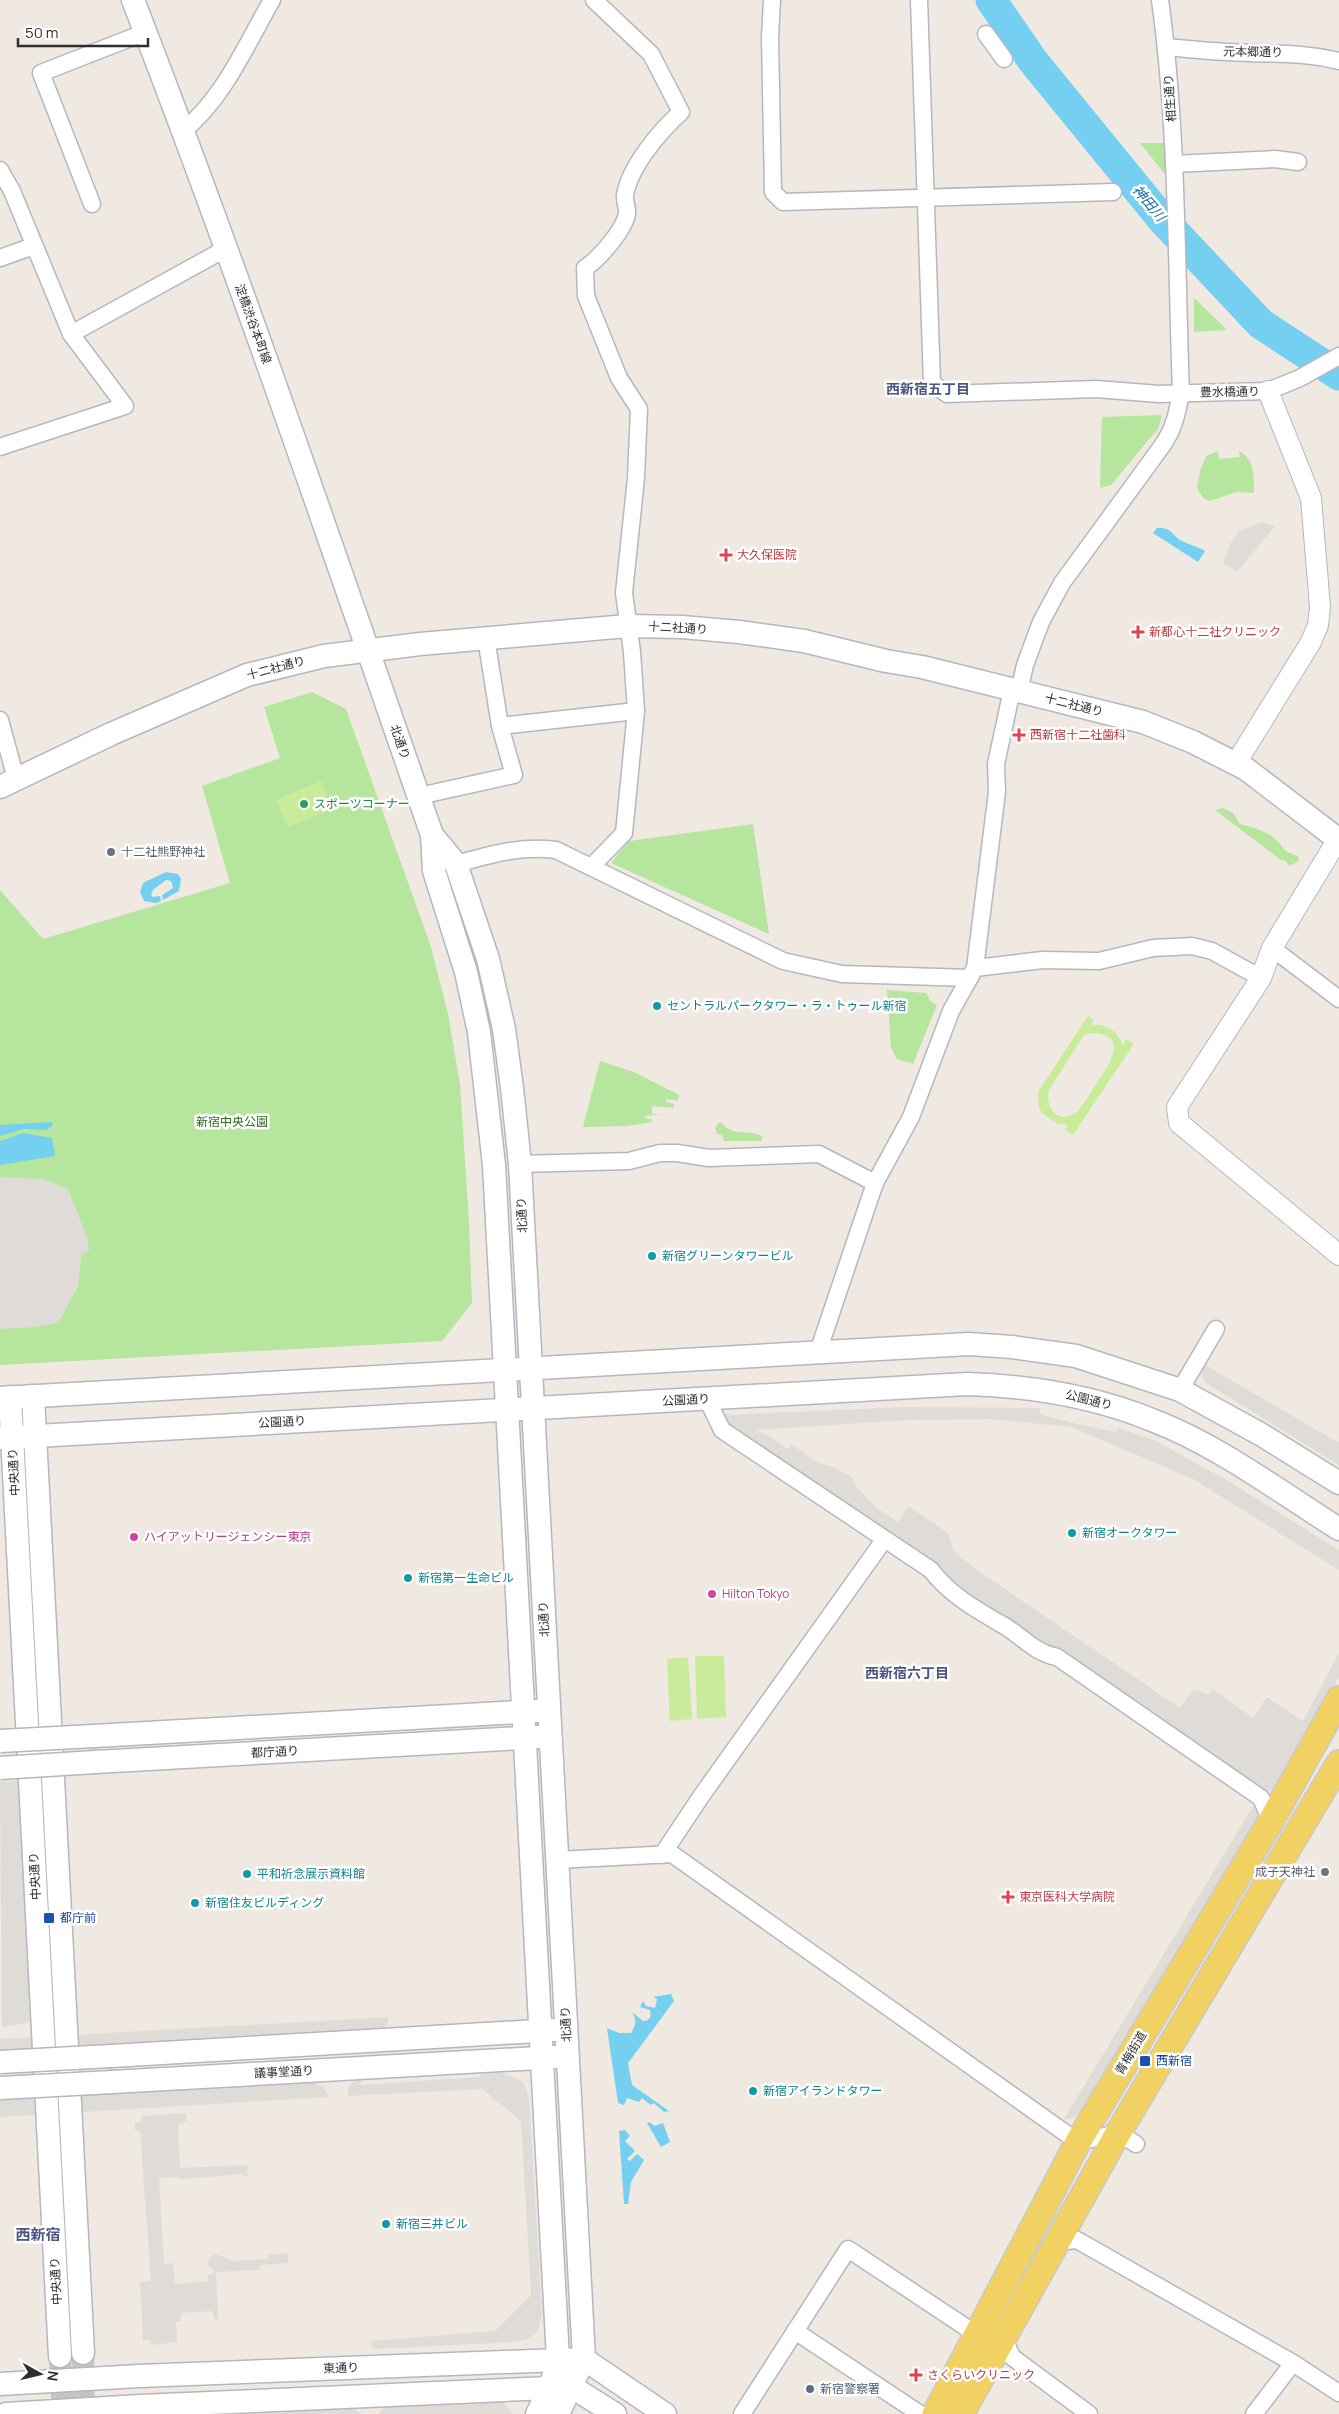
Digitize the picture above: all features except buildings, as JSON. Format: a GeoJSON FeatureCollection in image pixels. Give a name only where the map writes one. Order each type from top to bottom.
{"type":"FeatureCollection","features":[{"type":"Feature","properties":{"kind":"main road","name":"淀橋渋谷本町線"},"geometry":{"type":"LineString","coordinates":[[133,0],[226,248],[368,650]]}},
{"type":"Feature","properties":{"kind":"main road","name":"十二社通り"},"geometry":{"type":"LineString","coordinates":[[8,783],[111,734],[247,675],[324,656],[486,638],[627,626],[682,627],[739,632],[804,641],[886,661],[922,667],[1142,722],[1193,742],[1236,763],[1338,839]]}},
{"type":"Feature","properties":{"kind":"main road","name":"北通り"},"geometry":{"type":"LineString","coordinates":[[368,650],[432,835],[434,871],[466,972],[479,1032],[486,1081],[494,1165],[561,2388],[558,2414]]}},
{"type":"Feature","properties":{"kind":"main road","name":"北通り"},"geometry":{"type":"LineString","coordinates":[[432,835],[456,864],[488,959],[504,1029],[520,1164],[584,2359],[537,2414]]}},
{"type":"Feature","properties":{"kind":"main road"},"geometry":{"type":"LineString","coordinates":[[5,1397],[968,1344],[1012,1346],[1076,1356],[1180,1390],[1262,1435],[1339,1483]]}},
{"type":"Feature","properties":{"kind":"main road","name":"公園通り"},"geometry":{"type":"LineString","coordinates":[[6,1438],[967,1384],[1050,1390],[1106,1404],[1154,1420],[1209,1448],[1339,1529]]}},
{"type":"Feature","properties":{"kind":"main road","name":"中央通り"},"geometry":{"type":"LineString","coordinates":[[33,1396],[83,2353]]}},
{"type":"Feature","properties":{"kind":"main road","name":"中央通り"},"geometry":{"type":"LineString","coordinates":[[5,1397],[60,2356]]}},
{"type":"Feature","properties":{"kind":"main road","name":"青梅街道"},"geometry":{"type":"LineString","coordinates":[[935,2414],[1078,2142],[1271,1821],[1339,1699]]}},
{"type":"Feature","properties":{"kind":"main road"},"geometry":{"type":"LineString","coordinates":[[0,1741],[549,1711]]}},
{"type":"Feature","properties":{"kind":"main road","name":"都庁通り"},"geometry":{"type":"LineString","coordinates":[[0,1768],[550,1736]]}},
{"type":"Feature","properties":{"kind":"main road"},"geometry":{"type":"LineString","coordinates":[[961,2414],[1056,2242],[1126,2139],[1339,1763]]}},
{"type":"Feature","properties":{"kind":"main road","name":"議事堂通り"},"geometry":{"type":"LineString","coordinates":[[0,2062],[566,2030]]}},
{"type":"Feature","properties":{"kind":"main road","name":"議事堂通り"},"geometry":{"type":"LineString","coordinates":[[0,2088],[567,2056]]}},
{"type":"Feature","properties":{"kind":"main road"},"geometry":{"type":"LineString","coordinates":[[584,2359],[665,2414]]}},
{"type":"Feature","properties":{"kind":"main road","name":"東通り"},"geometry":{"type":"LineString","coordinates":[[0,2384],[584,2359]]}},
{"type":"Feature","properties":{"kind":"main road"},"geometry":{"type":"LineString","coordinates":[[58,2412],[78,2380],[97,2411]]}},
{"type":"Feature","properties":{"kind":"main road"},"geometry":{"type":"LineString","coordinates":[[6,2414],[561,2388],[615,2414]]}},
{"type":"Feature","properties":{"kind":"street"},"geometry":{"type":"LineString","coordinates":[[183,131],[197,119],[222,89],[272,0]]}},
{"type":"Feature","properties":{"kind":"street"},"geometry":{"type":"LineString","coordinates":[[591,867],[624,833],[636,711],[632,652],[624,593],[636,478],[639,409],[619,378],[586,296],[585,268],[597,260],[609,246],[627,214],[625,195],[637,165],[665,127],[680,112],[651,54],[594,0]]}},
{"type":"Feature","properties":{"kind":"street"},"geometry":{"type":"LineString","coordinates":[[772,0],[770,38],[773,192],[783,202],[1113,192]]}},
{"type":"Feature","properties":{"kind":"street"},"geometry":{"type":"LineString","coordinates":[[919,0],[925,198]]}},
{"type":"Feature","properties":{"kind":"street","name":"相生通り"},"geometry":{"type":"LineString","coordinates":[[1160,0],[1166,42],[1174,164],[1181,393]]}},
{"type":"Feature","properties":{"kind":"street"},"geometry":{"type":"LineString","coordinates":[[92,204],[41,73],[146,32]]}},
{"type":"Feature","properties":{"kind":"street"},"geometry":{"type":"LineString","coordinates":[[986,34],[1004,59]]}},
{"type":"Feature","properties":{"kind":"street","name":"元本郷通り"},"geometry":{"type":"LineString","coordinates":[[1166,42],[1229,52],[1309,54],[1339,61]]}},
{"type":"Feature","properties":{"kind":"street"},"geometry":{"type":"LineString","coordinates":[[1174,164],[1275,160],[1298,162]]}},
{"type":"Feature","properties":{"kind":"street"},"geometry":{"type":"LineString","coordinates":[[0,170],[6,192],[36,248],[71,334],[124,406],[0,447]]}},
{"type":"Feature","properties":{"kind":"street","name":"豊水橋通り"},"geometry":{"type":"LineString","coordinates":[[925,198],[932,383],[947,394],[1096,389],[1159,394],[1268,391],[1339,356]]}},
{"type":"Feature","properties":{"kind":"street"},"geometry":{"type":"LineString","coordinates":[[0,258],[28,248],[36,248]]}},
{"type":"Feature","properties":{"kind":"street"},"geometry":{"type":"LineString","coordinates":[[71,334],[226,248]]}},
{"type":"Feature","properties":{"kind":"street"},"geometry":{"type":"LineString","coordinates":[[1236,763],[1311,642],[1318,626],[1320,607],[1311,498],[1268,391]]}},
{"type":"Feature","properties":{"kind":"street"},"geometry":{"type":"LineString","coordinates":[[818,1352],[875,1183],[911,1118],[952,1011],[973,973],[997,792],[996,764],[1025,664],[1041,622],[1062,583],[1172,432],[1181,393]]}},
{"type":"Feature","properties":{"kind":"street"},"geometry":{"type":"LineString","coordinates":[[419,796],[514,775],[500,726],[486,638]]}},
{"type":"Feature","properties":{"kind":"street"},"geometry":{"type":"LineString","coordinates":[[500,726],[636,711]]}},
{"type":"Feature","properties":{"kind":"street"},"geometry":{"type":"LineString","coordinates":[[0,720],[8,783]]}},
{"type":"Feature","properties":{"kind":"street"},"geometry":{"type":"LineString","coordinates":[[1338,839],[1272,948],[1261,978],[1177,1107],[1179,1123],[1339,1255]]}},
{"type":"Feature","properties":{"kind":"street"},"geometry":{"type":"LineString","coordinates":[[456,864],[503,851],[540,848],[556,850],[783,961],[842,974],[973,973],[1043,960],[1099,961],[1153,948],[1192,946],[1212,951],[1261,978]]}},
{"type":"Feature","properties":{"kind":"street"},"geometry":{"type":"LineString","coordinates":[[1272,948],[1339,998]]}},
{"type":"Feature","properties":{"kind":"street"},"geometry":{"type":"LineString","coordinates":[[520,1164],[629,1161],[660,1153],[677,1153],[709,1158],[819,1154],[875,1183]]}},
{"type":"Feature","properties":{"kind":"street"},"geometry":{"type":"LineString","coordinates":[[1180,1390],[1216,1329]]}},
{"type":"Feature","properties":{"kind":"street"},"geometry":{"type":"LineString","coordinates":[[707,1398],[722,1430],[931,1570],[943,1586],[990,1619],[1001,1624],[1045,1655],[1057,1657],[1261,1798],[1271,1821]]}},
{"type":"Feature","properties":{"kind":"street"},"geometry":{"type":"LineString","coordinates":[[662,1855],[702,1794],[884,1540]]}},
{"type":"Feature","properties":{"kind":"street"},"geometry":{"type":"LineString","coordinates":[[557,1860],[672,1854],[1078,2142],[1126,2139]]}},
{"type":"Feature","properties":{"kind":"street"},"geometry":{"type":"LineString","coordinates":[[1056,2242],[1078,2240],[1293,2363],[1339,2393]]}},
{"type":"Feature","properties":{"kind":"street"},"geometry":{"type":"LineString","coordinates":[[742,2414],[848,2249],[976,2334]]}},
{"type":"Feature","properties":{"kind":"street"},"geometry":{"type":"LineString","coordinates":[[795,2331],[920,2414]]}},
{"type":"Feature","properties":{"kind":"street"},"geometry":{"type":"LineString","coordinates":[[1003,2336],[1012,2358],[1089,2414]]}},
{"type":"Feature","properties":{"kind":"street"},"geometry":{"type":"LineString","coordinates":[[1254,2414],[1293,2363]]}},
{"type":"Feature","properties":{"kind":"green space"},"geometry":{"type":"Polygon","coordinates":[[[1140,143],[1167,143],[1169,179],[1140,143]]]}},
{"type":"Feature","properties":{"kind":"green space"},"geometry":{"type":"Polygon","coordinates":[[[1194,298],[1227,330],[1194,332],[1194,298]]]}},
{"type":"Feature","properties":{"kind":"green space"},"geometry":{"type":"Polygon","coordinates":[[[1162,415],[1158,429],[1111,485],[1100,488],[1102,417],[1162,415]]]}},
{"type":"Feature","properties":{"kind":"green space"},"geometry":{"type":"Polygon","coordinates":[[[1218,451],[1219,459],[1240,457],[1239,451],[1244,454],[1251,464],[1254,493],[1236,492],[1210,501],[1204,499],[1197,488],[1200,471],[1206,456],[1218,451]]]}},
{"type":"Feature","properties":{"kind":"green space","name":"新宿中央公園"},"geometry":{"type":"Polygon","coordinates":[[[312,692],[346,709],[431,947],[448,1014],[460,1084],[472,1303],[442,1341],[0,1365],[0,890],[43,939],[230,883],[202,786],[280,758],[264,707],[312,692]]]}},
{"type":"Feature","properties":{"kind":"green space","name":"スポーツコーナー"},"geometry":{"type":"Polygon","coordinates":[[[321,781],[332,809],[288,827],[276,800],[321,781]]]}},
{"type":"Feature","properties":{"kind":"green space"},"geometry":{"type":"Polygon","coordinates":[[[1223,808],[1233,813],[1240,824],[1273,837],[1285,850],[1298,856],[1299,861],[1289,866],[1286,861],[1281,860],[1215,810],[1223,808]]]}},
{"type":"Feature","properties":{"kind":"green space"},"geometry":{"type":"Polygon","coordinates":[[[753,824],[769,934],[611,863],[629,841],[753,824]]]}},
{"type":"Feature","properties":{"kind":"green space"},"geometry":{"type":"Polygon","coordinates":[[[887,990],[926,993],[930,1001],[937,1005],[913,1064],[897,1059],[891,1048],[887,990]]]}},
{"type":"Feature","properties":{"kind":"green space"},"geometry":{"type":"Polygon","coordinates":[[[1088,1016],[1094,1020],[1091,1025],[1102,1025],[1111,1029],[1123,1045],[1126,1039],[1134,1044],[1073,1135],[1065,1130],[1068,1125],[1058,1124],[1042,1113],[1039,1108],[1038,1092],[1088,1016]],[[1090,1033],[1084,1035],[1049,1090],[1050,1107],[1057,1115],[1062,1117],[1074,1114],[1083,1105],[1110,1062],[1114,1045],[1111,1039],[1103,1035],[1090,1033]]]}},
{"type":"Feature","properties":{"kind":"green space"},"geometry":{"type":"Polygon","coordinates":[[[600,1061],[634,1072],[679,1095],[678,1101],[666,1099],[666,1102],[674,1104],[674,1108],[652,1106],[652,1114],[662,1114],[645,1116],[645,1118],[651,1119],[652,1122],[626,1126],[583,1127],[600,1061]]]}},
{"type":"Feature","properties":{"kind":"green space"},"geometry":{"type":"Polygon","coordinates":[[[720,1122],[737,1132],[762,1136],[762,1141],[724,1141],[722,1135],[717,1134],[715,1127],[720,1122]]]}},
{"type":"Feature","properties":{"kind":"green space"},"geometry":{"type":"Polygon","coordinates":[[[695,1656],[724,1656],[726,1717],[697,1719],[695,1656]]]}},
{"type":"Feature","properties":{"kind":"green space"},"geometry":{"type":"Polygon","coordinates":[[[688,1657],[692,1719],[670,1721],[667,1659],[688,1657]]]}},
{"type":"Feature","properties":{"kind":"shaded area"},"geometry":{"type":"Polygon","coordinates":[[[1262,522],[1275,526],[1237,572],[1223,563],[1230,544],[1239,531],[1262,522]]]}},
{"type":"Feature","properties":{"kind":"shaded area"},"geometry":{"type":"Polygon","coordinates":[[[0,1177],[43,1179],[68,1189],[88,1240],[89,1251],[82,1254],[78,1287],[58,1323],[35,1327],[0,1329],[0,1177]]]}},
{"type":"Feature","properties":{"kind":"shaded area"},"geometry":{"type":"Polygon","coordinates":[[[1200,1362],[1339,1443],[1339,1465],[1206,1383],[1200,1373],[1200,1362]]]}},
{"type":"Feature","properties":{"kind":"shaded area"},"geometry":{"type":"Polygon","coordinates":[[[907,1407],[1040,1408],[1039,1414],[1073,1423],[1116,1432],[1118,1428],[1154,1440],[1228,1481],[1339,1550],[1339,1570],[1193,1479],[1071,1427],[991,1419],[909,1420],[756,1430],[766,1434],[788,1449],[791,1444],[817,1462],[833,1467],[853,1478],[856,1486],[875,1507],[898,1522],[908,1506],[948,1533],[953,1550],[977,1570],[1180,1708],[1194,1689],[1209,1695],[1212,1689],[1253,1718],[1267,1697],[1303,1721],[1339,1653],[1339,1677],[1274,1789],[1269,1792],[1255,1787],[1058,1651],[989,1608],[924,1558],[727,1424],[725,1415],[907,1407]]]}},
{"type":"Feature","properties":{"kind":"shaded area"},"geometry":{"type":"Polygon","coordinates":[[[22,1780],[34,2022],[2,2027],[0,1782],[22,1780]]]}},
{"type":"Feature","properties":{"kind":"shaded area"},"geometry":{"type":"Polygon","coordinates":[[[1255,1803],[1261,1809],[1259,1818],[1085,2110],[1069,2119],[1064,2119],[1255,1803]]]}},
{"type":"Feature","properties":{"kind":"shaded area"},"geometry":{"type":"Polygon","coordinates":[[[389,2017],[387,2024],[380,2031],[0,2054],[0,2039],[389,2017]]]}},
{"type":"Feature","properties":{"kind":"shaded area"},"geometry":{"type":"Polygon","coordinates":[[[495,2069],[523,2082],[529,2097],[542,2313],[538,2330],[528,2339],[513,2342],[374,2349],[370,2341],[495,2331],[531,2295],[521,2121],[482,2089],[348,2096],[348,2088],[356,2080],[361,2080],[361,2085],[480,2077],[482,2071],[495,2069]]]}},
{"type":"Feature","properties":{"kind":"shaded area"},"geometry":{"type":"Polygon","coordinates":[[[313,2082],[323,2087],[329,2097],[0,2117],[0,2100],[313,2082]]]}},
{"type":"Feature","properties":{"kind":"shaded area"},"geometry":{"type":"Polygon","coordinates":[[[186,2113],[186,2121],[178,2125],[180,2168],[247,2165],[248,2176],[243,2176],[242,2174],[185,2179],[179,2179],[178,2177],[159,2178],[164,2264],[173,2263],[175,2284],[208,2281],[208,2274],[213,2274],[214,2270],[208,2265],[208,2261],[214,2254],[231,2261],[268,2259],[268,2255],[288,2253],[288,2263],[260,2265],[259,2270],[216,2272],[218,2319],[214,2319],[213,2311],[181,2313],[181,2321],[176,2321],[177,2342],[151,2345],[151,2340],[143,2340],[140,2282],[151,2281],[140,2132],[135,2130],[135,2123],[142,2122],[141,2116],[186,2113]]]}},
{"type":"Feature","properties":{"kind":"shaded area"},"geometry":{"type":"Polygon","coordinates":[[[492,2398],[504,2403],[513,2414],[379,2414],[386,2406],[492,2398]]]}},
{"type":"Feature","properties":{"kind":"shaded area"},"geometry":{"type":"Polygon","coordinates":[[[354,2408],[361,2414],[252,2414],[354,2408]]]}},
{"type":"Feature","properties":{"kind":"water"},"geometry":{"type":"Polygon","coordinates":[[[1157,528],[1169,530],[1178,539],[1205,551],[1198,562],[1153,533],[1157,528]]]}},
{"type":"Feature","properties":{"kind":"water"},"geometry":{"type":"Polygon","coordinates":[[[166,872],[178,874],[181,879],[179,891],[163,900],[162,895],[173,888],[171,881],[166,880],[153,890],[151,895],[153,897],[160,896],[161,901],[156,903],[144,901],[140,892],[143,883],[166,872]]]}},
{"type":"Feature","properties":{"kind":"water"},"geometry":{"type":"Polygon","coordinates":[[[52,1122],[52,1126],[47,1130],[24,1129],[0,1136],[0,1125],[52,1122]]]}},
{"type":"Feature","properties":{"kind":"water"},"geometry":{"type":"Polygon","coordinates":[[[23,1133],[52,1138],[55,1156],[0,1165],[0,1141],[23,1133]]]}},
{"type":"Feature","properties":{"kind":"water"},"geometry":{"type":"Polygon","coordinates":[[[671,1994],[674,2001],[628,2063],[632,2085],[669,2111],[664,2112],[654,2103],[651,2105],[642,2098],[639,2102],[627,2098],[624,2105],[618,2103],[607,2028],[619,2033],[631,2033],[635,2022],[632,2012],[643,2021],[648,2020],[651,2016],[650,2010],[640,2007],[643,2001],[646,2006],[655,2008],[657,1999],[653,1997],[671,1994]]]}},
{"type":"Feature","properties":{"kind":"water"},"geometry":{"type":"Polygon","coordinates":[[[649,2122],[655,2126],[663,2123],[670,2142],[661,2147],[647,2123],[649,2122]]]}},
{"type":"Feature","properties":{"kind":"water"},"geometry":{"type":"Polygon","coordinates":[[[625,2130],[630,2136],[625,2141],[635,2151],[627,2159],[630,2161],[637,2154],[644,2160],[631,2182],[628,2204],[624,2204],[619,2131],[625,2130]]]}},
{"type":"Feature","properties":{"kind":"waterway","name":"神田川"},"geometry":{"type":"LineString","coordinates":[[991,0],[1033,61],[1162,219],[1261,324],[1339,375]]}},
{"type":"Feature","properties":{"kind":"tunnel"},"geometry":{"type":"LineString","coordinates":[[83,2353],[84,2414]]}},
{"type":"Feature","properties":{"kind":"tunnel"},"geometry":{"type":"LineString","coordinates":[[60,2356],[63,2414]]}},
{"type":"Feature","properties":{"kind":"place","name":"大久保医院"},"geometry":{"type":"Point","coordinates":[726,555]}},
{"type":"Feature","properties":{"kind":"place","name":"新都心十二社クリニック"},"geometry":{"type":"Point","coordinates":[1138,632]}},
{"type":"Feature","properties":{"kind":"place","name":"西新宿十二社歯科"},"geometry":{"type":"Point","coordinates":[1019,735]}},
{"type":"Feature","properties":{"kind":"place","name":"スポーツコーナー"},"geometry":{"type":"Point","coordinates":[304,804]}},
{"type":"Feature","properties":{"kind":"place","name":"十二社熊野神社"},"geometry":{"type":"Point","coordinates":[111,852]}},
{"type":"Feature","properties":{"kind":"place","name":"セントラルパークタワー・ラ・トゥール新宿"},"geometry":{"type":"Point","coordinates":[657,1006]}},
{"type":"Feature","properties":{"kind":"place","name":"新宿グリーンタワービル"},"geometry":{"type":"Point","coordinates":[652,1256]}},
{"type":"Feature","properties":{"kind":"place","name":"新宿オークタワー"},"geometry":{"type":"Point","coordinates":[1072,1533]}},
{"type":"Feature","properties":{"kind":"place","name":"ハイアットリージェンシー東京"},"geometry":{"type":"Point","coordinates":[134,1537]}},
{"type":"Feature","properties":{"kind":"place","name":"新宿第一生命ビル"},"geometry":{"type":"Point","coordinates":[408,1578]}},
{"type":"Feature","properties":{"kind":"place","name":"Hilton Tokyo"},"geometry":{"type":"Point","coordinates":[712,1594]}},
{"type":"Feature","properties":{"kind":"place","name":"成子天神社"},"geometry":{"type":"Point","coordinates":[1325,1872]}},
{"type":"Feature","properties":{"kind":"place","name":"平和祈念展示資料館"},"geometry":{"type":"Point","coordinates":[247,1874]}},
{"type":"Feature","properties":{"kind":"place","name":"東京医科大学病院"},"geometry":{"type":"Point","coordinates":[1008,1897]}},
{"type":"Feature","properties":{"kind":"place","name":"新宿住友ビルディング"},"geometry":{"type":"Point","coordinates":[195,1903]}},
{"type":"Feature","properties":{"kind":"place","name":"都庁前"},"geometry":{"type":"Point","coordinates":[49,1918]}},
{"type":"Feature","properties":{"kind":"place","name":"西新宿"},"geometry":{"type":"Point","coordinates":[1145,2061]}},
{"type":"Feature","properties":{"kind":"place","name":"新宿アイランドタワー"},"geometry":{"type":"Point","coordinates":[753,2091]}},
{"type":"Feature","properties":{"kind":"place","name":"新宿三井ビル"},"geometry":{"type":"Point","coordinates":[386,2224]}},
{"type":"Feature","properties":{"kind":"place","name":"さくらいクリニック"},"geometry":{"type":"Point","coordinates":[916,2375]}},
{"type":"Feature","properties":{"kind":"place","name":"新宿警察署"},"geometry":{"type":"Point","coordinates":[810,2389]}},
{"type":"Feature","properties":{"kind":"district","name":"西新宿五丁目"},"geometry":{"type":"Point","coordinates":[928,389]}},
{"type":"Feature","properties":{"kind":"district","name":"西新宿六丁目"},"geometry":{"type":"Point","coordinates":[907,1673]}},
{"type":"Feature","properties":{"kind":"district","name":"西新宿"},"geometry":{"type":"Point","coordinates":[38,2235]}}]}
